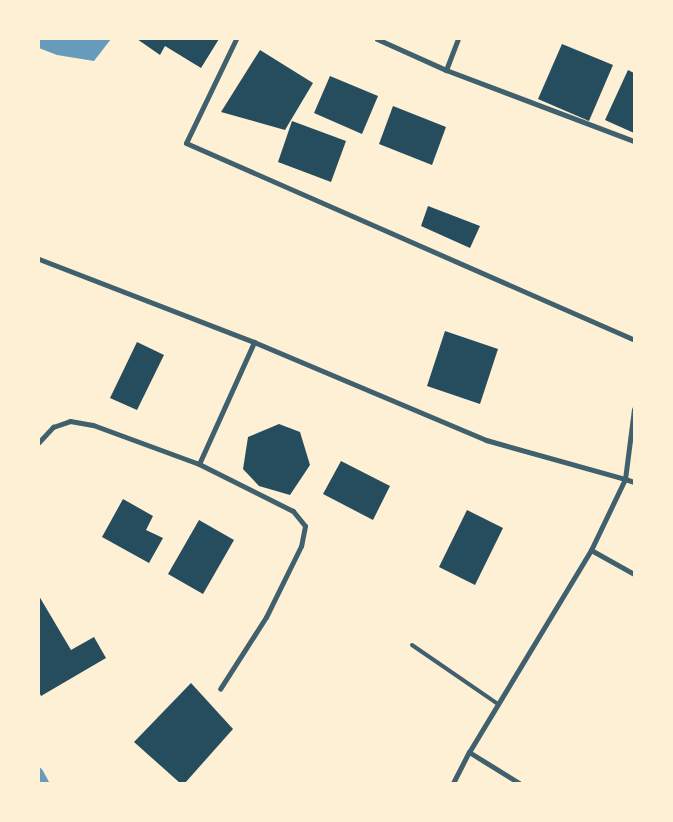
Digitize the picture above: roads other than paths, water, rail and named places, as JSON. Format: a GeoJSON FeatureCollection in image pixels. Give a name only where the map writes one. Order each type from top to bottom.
{"type":"FeatureCollection","features":[{"type":"Feature","properties":{"kind":"street"},"geometry":{"type":"LineString","coordinates":[[236,39],[186,143],[634,340]]}},
{"type":"Feature","properties":{"kind":"street"},"geometry":{"type":"LineString","coordinates":[[377,39],[446,70],[634,141]]}},
{"type":"Feature","properties":{"kind":"street"},"geometry":{"type":"LineString","coordinates":[[446,70],[458,39]]}},
{"type":"Feature","properties":{"kind":"street"},"geometry":{"type":"LineString","coordinates":[[39,259],[254,342],[486,440],[634,482]]}},
{"type":"Feature","properties":{"kind":"street"},"geometry":{"type":"LineString","coordinates":[[199,464],[254,342]]}},
{"type":"Feature","properties":{"kind":"street"},"geometry":{"type":"LineString","coordinates":[[453,783],[469,752],[591,550],[625,479],[634,409]]}},
{"type":"Feature","properties":{"kind":"street"},"geometry":{"type":"LineString","coordinates":[[39,442],[53,427],[70,421],[93,426],[199,464],[293,511],[305,526],[301,546],[266,617],[220,689]]}},
{"type":"Feature","properties":{"kind":"street"},"geometry":{"type":"LineString","coordinates":[[591,550],[634,574]]}},
{"type":"Feature","properties":{"kind":"street"},"geometry":{"type":"LineString","coordinates":[[469,752],[519,783]]}},
{"type":"Feature","properties":{"kind":"lane"},"geometry":{"type":"LineString","coordinates":[[412,644],[498,704]]}},
{"type":"Feature","properties":{"kind":"water"},"geometry":{"type":"Polygon","coordinates":[[[39,39],[111,39],[94,61],[57,55],[39,48],[39,39]]]}},
{"type":"Feature","properties":{"kind":"waterway"},"geometry":{"type":"LineString","coordinates":[[39,772],[45,783]]}}]}
